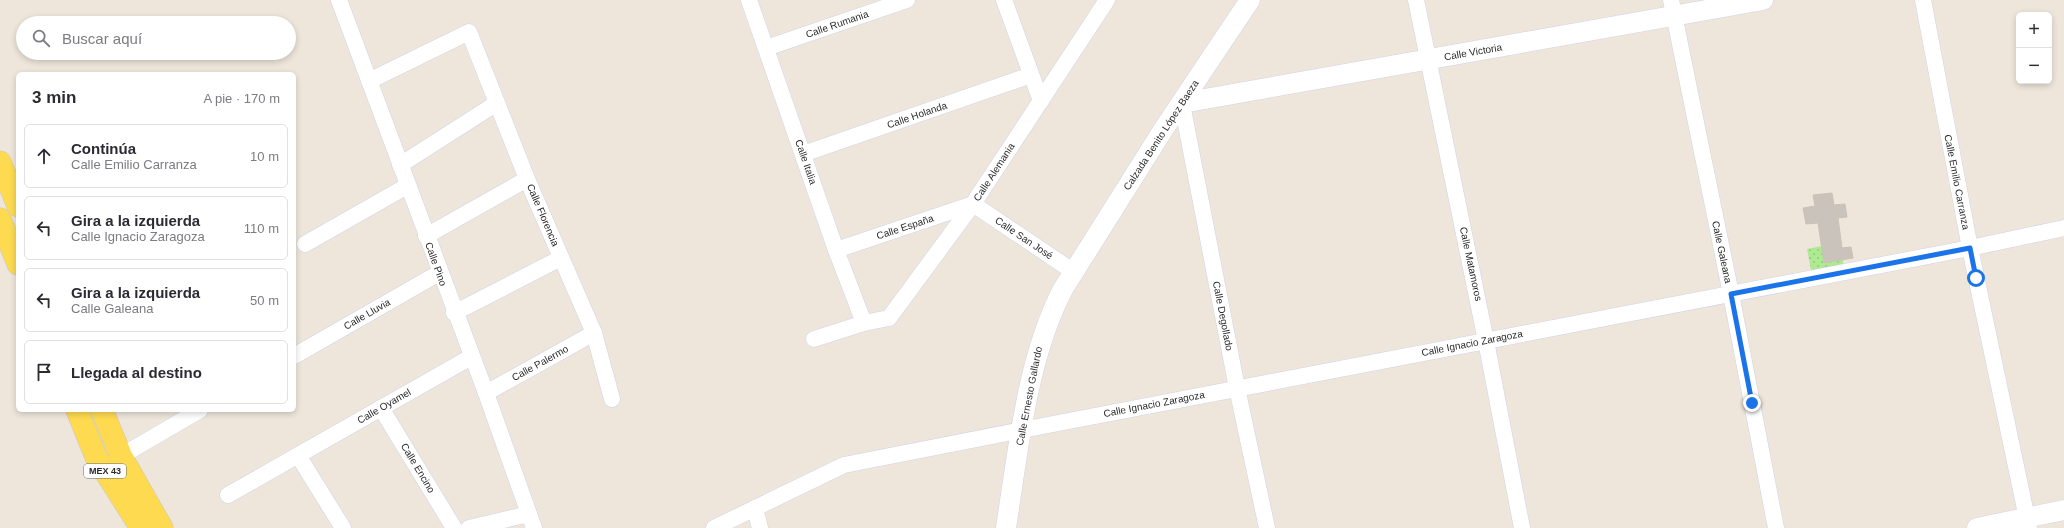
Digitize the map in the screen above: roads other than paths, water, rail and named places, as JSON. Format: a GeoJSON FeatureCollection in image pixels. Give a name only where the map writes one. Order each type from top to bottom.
{"type":"FeatureCollection","features":[{"type":"Feature","properties":{"kind":"main road"},"geometry":{"type":"LineString","coordinates":[[0,162],[16,201]]}},
{"type":"Feature","properties":{"kind":"main road"},"geometry":{"type":"LineString","coordinates":[[0,219],[16,259]]}},
{"type":"Feature","properties":{"kind":"main road","name":"MEX 43"},"geometry":{"type":"LineString","coordinates":[[78,412],[96,457],[141,528]]}},
{"type":"Feature","properties":{"kind":"main road","name":"MEX 43"},"geometry":{"type":"LineString","coordinates":[[103,412],[121,456],[162,528]]}},
{"type":"Feature","properties":{"kind":"street","name":"Calle Pino"},"geometry":{"type":"LineString","coordinates":[[339,0],[439,273],[486,393],[531,521]]}},
{"type":"Feature","properties":{"kind":"street","name":"Calle Italia"},"geometry":{"type":"LineString","coordinates":[[749,0],[836,250],[864,323]]}},
{"type":"Feature","properties":{"kind":"street","name":"Calle Rumania"},"geometry":{"type":"LineString","coordinates":[[766,48],[907,0]]}},
{"type":"Feature","properties":{"kind":"street"},"geometry":{"type":"LineString","coordinates":[[1004,0],[1041,101]]}},
{"type":"Feature","properties":{"kind":"street","name":"Calle Alemania"},"geometry":{"type":"LineString","coordinates":[[814,339],[864,323],[889,318],[973,204],[1107,0]]}},
{"type":"Feature","properties":{"kind":"street","name":"Calzada Benito López Baeza"},"geometry":{"type":"LineString","coordinates":[[1074,272],[1163,130],[1182,104],[1250,0]]}},
{"type":"Feature","properties":{"kind":"street","name":"Calle Matamoros"},"geometry":{"type":"LineString","coordinates":[[1416,0],[1486,341],[1522,528]]}},
{"type":"Feature","properties":{"kind":"street","name":"Calle Victoria"},"geometry":{"type":"LineString","coordinates":[[1182,104],[1429,59],[1672,8],[1763,0]]}},
{"type":"Feature","properties":{"kind":"street","name":"Calle Emilio Carranza"},"geometry":{"type":"LineString","coordinates":[[1923,0],[1970,248],[2028,523]]}},
{"type":"Feature","properties":{"kind":"street","name":"Calle Galeana"},"geometry":{"type":"LineString","coordinates":[[1672,8],[1731,294],[1776,528]]}},
{"type":"Feature","properties":{"kind":"street","name":"Calle Florencia"},"geometry":{"type":"LineString","coordinates":[[369,82],[469,32],[527,178],[594,333],[612,399]]}},
{"type":"Feature","properties":{"kind":"street","name":"Calle Holanda"},"geometry":{"type":"LineString","coordinates":[[803,154],[1031,75]]}},
{"type":"Feature","properties":{"kind":"street"},"geometry":{"type":"LineString","coordinates":[[400,165],[497,103]]}},
{"type":"Feature","properties":{"kind":"street","name":"Calle Degollado"},"geometry":{"type":"LineString","coordinates":[[1182,104],[1237,388],[1267,528]]}},
{"type":"Feature","properties":{"kind":"street"},"geometry":{"type":"LineString","coordinates":[[426,236],[527,178]]}},
{"type":"Feature","properties":{"kind":"street"},"geometry":{"type":"LineString","coordinates":[[305,244],[407,186]]}},
{"type":"Feature","properties":{"kind":"street","name":"Calle España"},"geometry":{"type":"LineString","coordinates":[[836,250],[973,204]]}},
{"type":"Feature","properties":{"kind":"street","name":"Calle San José"},"geometry":{"type":"LineString","coordinates":[[973,204],[1074,272]]}},
{"type":"Feature","properties":{"kind":"street","name":"Calle Ignacio Zaragoza"},"geometry":{"type":"LineString","coordinates":[[714,528],[844,465],[1237,388],[1970,248],[2064,228]]}},
{"type":"Feature","properties":{"kind":"street"},"geometry":{"type":"LineString","coordinates":[[454,313],[561,258]]}},
{"type":"Feature","properties":{"kind":"street","name":"Calle Ernesto Gallardo"},"geometry":{"type":"LineString","coordinates":[[1006,528],[1022,430],[1039,345],[1045,326],[1063,289],[1074,272]]}},
{"type":"Feature","properties":{"kind":"street","name":"Calle Lluvia"},"geometry":{"type":"LineString","coordinates":[[296,355],[439,273]]}},
{"type":"Feature","properties":{"kind":"street","name":"Calle Palermo"},"geometry":{"type":"LineString","coordinates":[[486,393],[594,333]]}},
{"type":"Feature","properties":{"kind":"street","name":"Calle Oyamel"},"geometry":{"type":"LineString","coordinates":[[228,495],[299,457],[471,357]]}},
{"type":"Feature","properties":{"kind":"street","name":"Calle Encino"},"geometry":{"type":"LineString","coordinates":[[381,408],[454,528]]}},
{"type":"Feature","properties":{"kind":"street"},"geometry":{"type":"LineString","coordinates":[[121,456],[197,412]]}},
{"type":"Feature","properties":{"kind":"street"},"geometry":{"type":"LineString","coordinates":[[299,457],[343,528]]}},
{"type":"Feature","properties":{"kind":"street"},"geometry":{"type":"LineString","coordinates":[[755,508],[760,528]]}},
{"type":"Feature","properties":{"kind":"street"},"geometry":{"type":"LineString","coordinates":[[1977,528],[2028,523],[2064,510]]}},
{"type":"Feature","properties":{"kind":"street"},"geometry":{"type":"LineString","coordinates":[[469,528],[531,521]]}}]}
